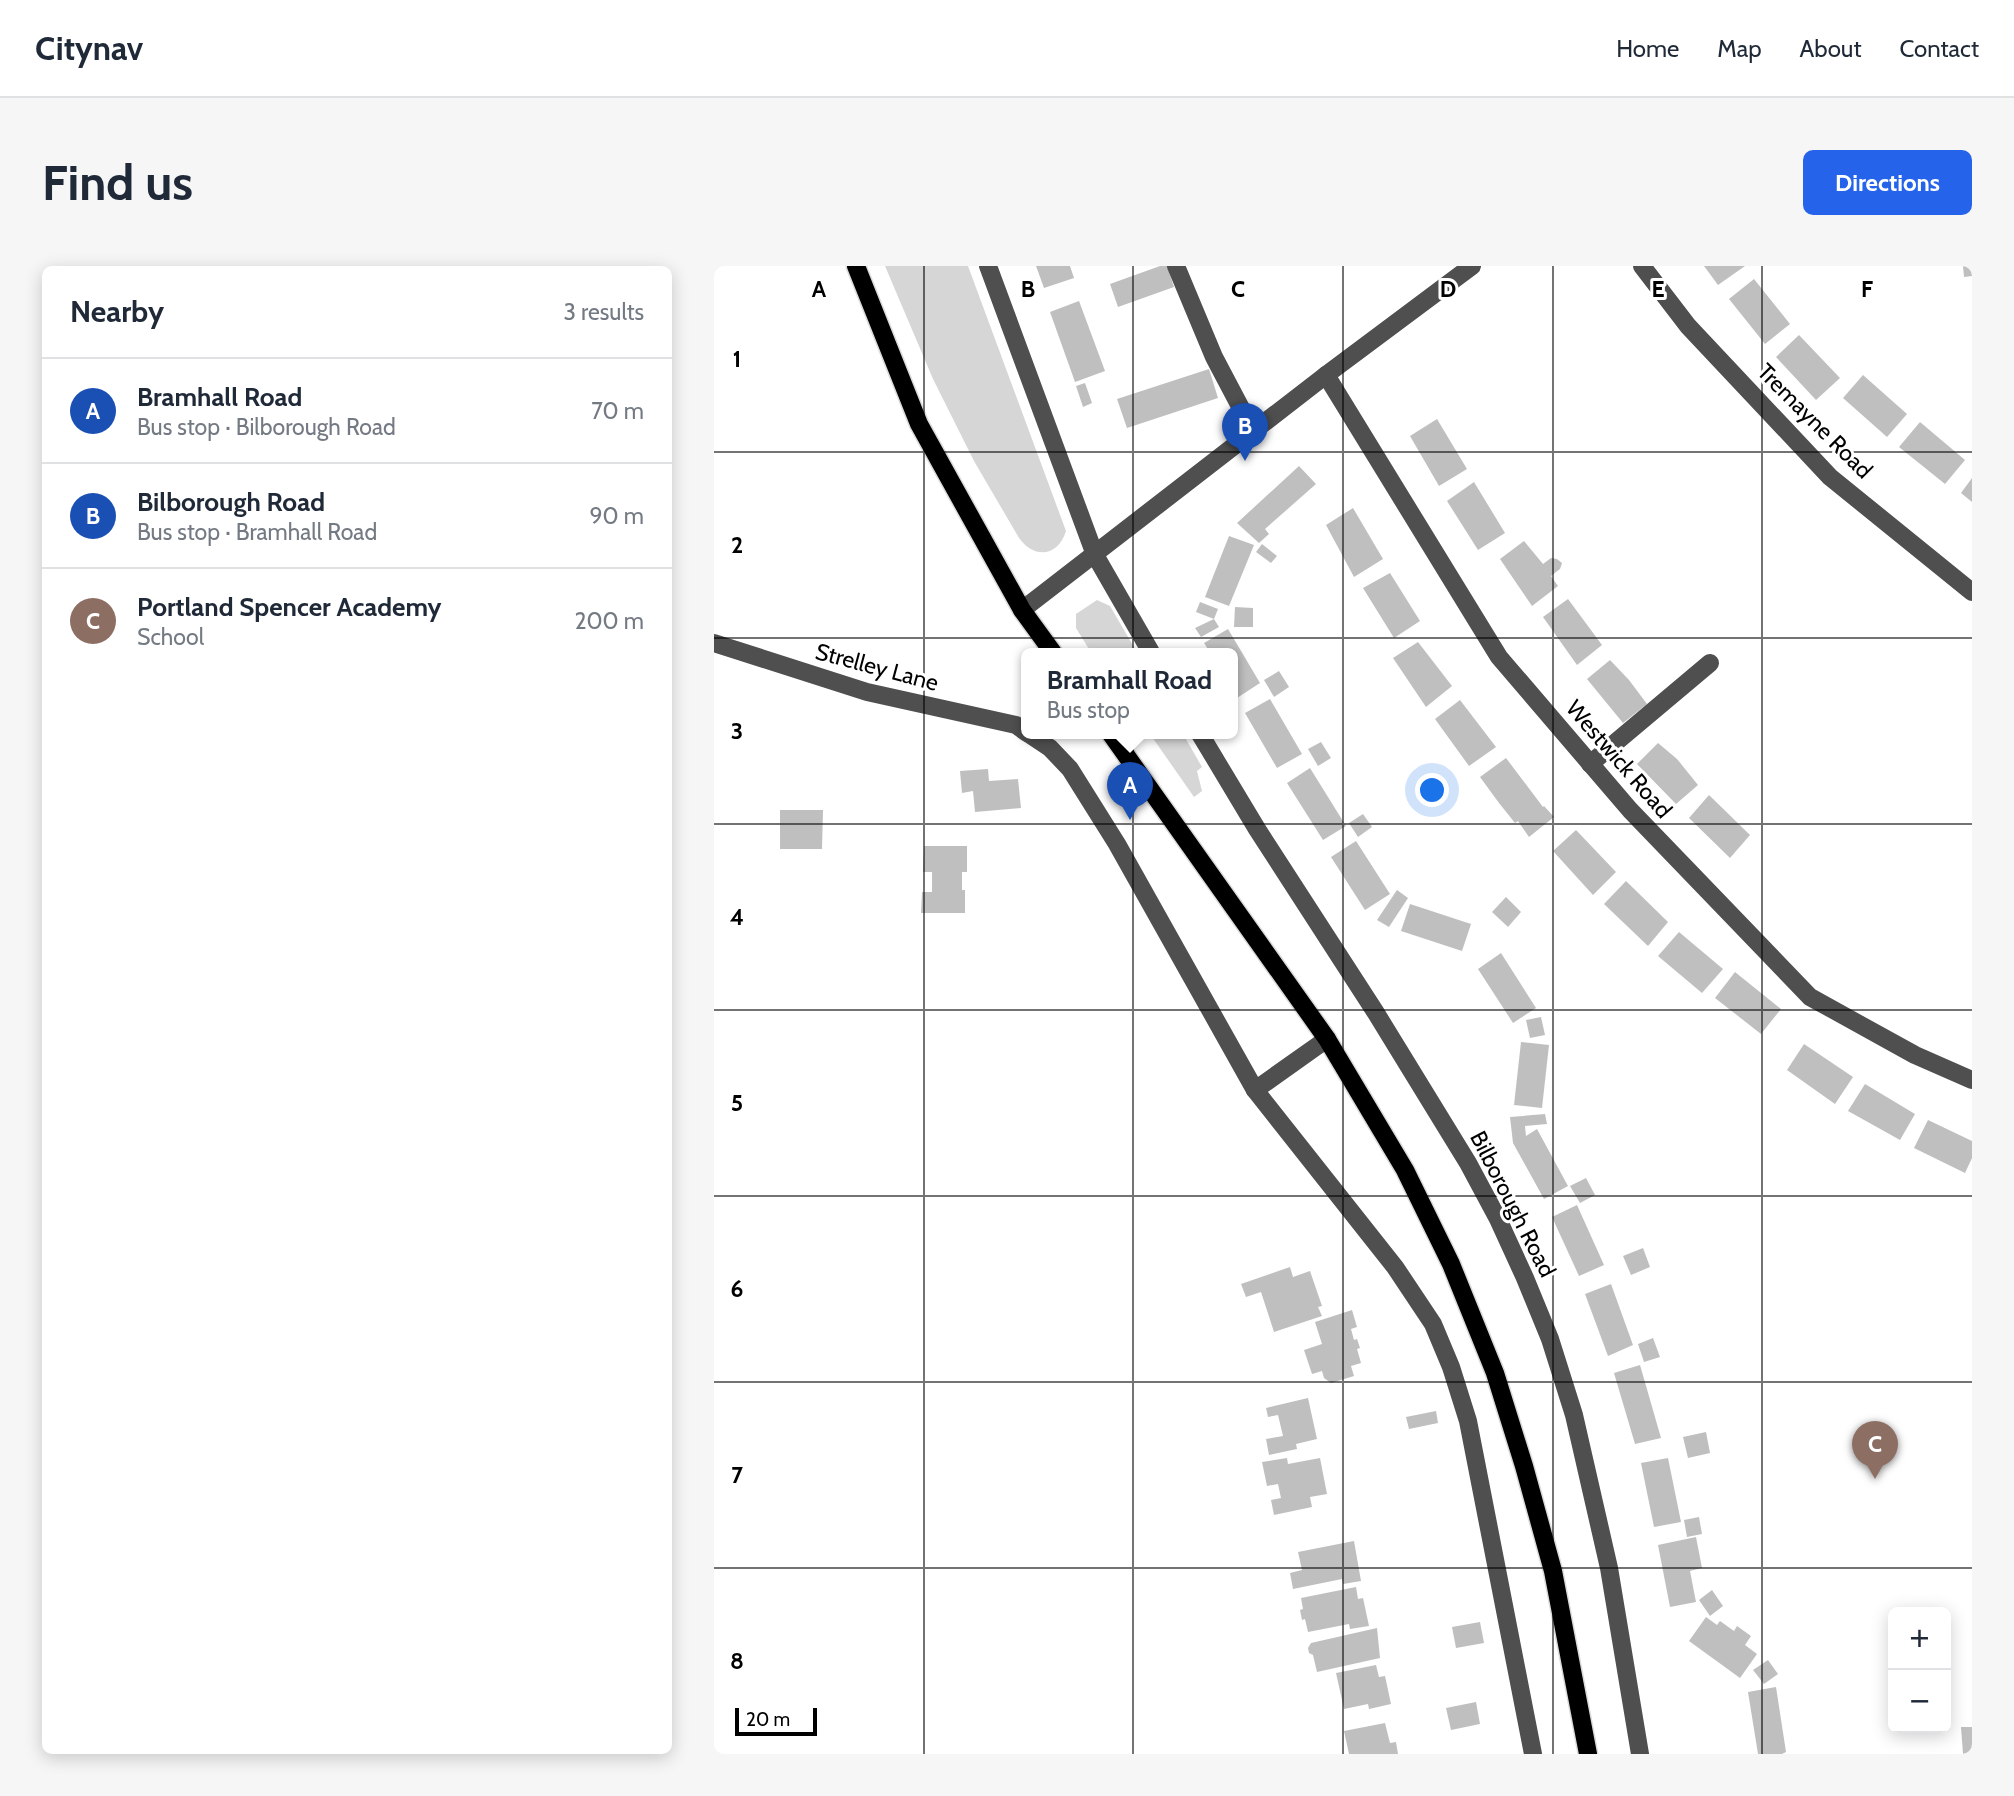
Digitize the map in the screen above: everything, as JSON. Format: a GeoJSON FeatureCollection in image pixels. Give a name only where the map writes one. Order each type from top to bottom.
{"type":"FeatureCollection","features":[{"type":"Feature","properties":{"kind":"main road"},"geometry":{"type":"LineString","coordinates":[[856,266],[919,424],[1022,610],[1050,648]]}},
{"type":"Feature","properties":{"kind":"main road"},"geometry":{"type":"LineString","coordinates":[[1115,739],[1327,1039],[1405,1170],[1451,1264],[1495,1373],[1524,1466],[1553,1571],[1588,1754]]}},
{"type":"Feature","properties":{"kind":"street"},"geometry":{"type":"LineString","coordinates":[[988,266],[1095,555],[1149,648]]}},
{"type":"Feature","properties":{"kind":"street"},"geometry":{"type":"LineString","coordinates":[[1176,266],[1214,357],[1253,431]]}},
{"type":"Feature","properties":{"kind":"street"},"geometry":{"type":"LineString","coordinates":[[1022,610],[1325,375],[1472,266]]}},
{"type":"Feature","properties":{"kind":"street","name":"Tremayne Road"},"geometry":{"type":"LineString","coordinates":[[1642,266],[1688,326],[1830,477],[1972,592]]}},
{"type":"Feature","properties":{"kind":"street","name":"Westwick Road"},"geometry":{"type":"LineString","coordinates":[[1325,375],[1499,657],[1630,810],[1810,997],[1914,1055],[1972,1080]]}},
{"type":"Feature","properties":{"kind":"street","name":"Strelley Lane"},"geometry":{"type":"LineString","coordinates":[[714,643],[867,692],[1016,725],[1021,729]]}},
{"type":"Feature","properties":{"kind":"street"},"geometry":{"type":"LineString","coordinates":[[1590,764],[1710,663]]}},
{"type":"Feature","properties":{"kind":"street","name":"Strelley Lane"},"geometry":{"type":"LineString","coordinates":[[1036,739],[1070,769],[1116,844],[1255,1090]]}},
{"type":"Feature","properties":{"kind":"street","name":"Bilborough Road"},"geometry":{"type":"LineString","coordinates":[[1203,739],[1461,1152],[1525,1278],[1550,1339],[1574,1415],[1609,1568],[1640,1754]]}},
{"type":"Feature","properties":{"kind":"street"},"geometry":{"type":"LineString","coordinates":[[1327,1039],[1255,1090],[1395,1267],[1433,1324],[1451,1367],[1468,1421],[1533,1754]]}},
{"type":"Feature","properties":{"kind":"shaded area"},"geometry":{"type":"Polygon","coordinates":[[[885,266],[968,266],[1066,531],[1062,540],[1052,550],[1038,552],[1019,538],[974,461],[933,379],[885,266]]]}},
{"type":"Feature","properties":{"kind":"shaded area"},"geometry":{"type":"Polygon","coordinates":[[[1097,600],[1110,606],[1134,648],[1088,648],[1076,628],[1076,614],[1097,600]]]}},
{"type":"Feature","properties":{"kind":"shaded area"},"geometry":{"type":"Polygon","coordinates":[[[1153,739],[1186,739],[1202,767],[1197,771],[1202,791],[1194,797],[1153,739]]]}},
{"type":"Feature","properties":{"kind":"building"},"geometry":{"type":"Polygon","coordinates":[[[1036,266],[1070,266],[1074,278],[1044,288],[1036,266]]]}},
{"type":"Feature","properties":{"kind":"building"},"geometry":{"type":"Polygon","coordinates":[[[1160,266],[1167,266],[1174,287],[1118,307],[1110,284],[1160,266]]]}},
{"type":"Feature","properties":{"kind":"building"},"geometry":{"type":"Polygon","coordinates":[[[1704,266],[1745,266],[1718,285],[1704,266]]]}},
{"type":"Feature","properties":{"kind":"building"},"geometry":{"type":"Polygon","coordinates":[[[1963,266],[1972,266],[1972,276],[1964,277],[1963,266]]]}},
{"type":"Feature","properties":{"kind":"building"},"geometry":{"type":"Polygon","coordinates":[[[1754,279],[1790,324],[1765,344],[1729,299],[1754,279]]]}},
{"type":"Feature","properties":{"kind":"building"},"geometry":{"type":"Polygon","coordinates":[[[1079,301],[1105,371],[1075,382],[1050,312],[1079,301]]]}},
{"type":"Feature","properties":{"kind":"building"},"geometry":{"type":"Polygon","coordinates":[[[1799,335],[1840,378],[1816,400],[1776,357],[1799,335]]]}},
{"type":"Feature","properties":{"kind":"building"},"geometry":{"type":"Polygon","coordinates":[[[1209,369],[1218,398],[1127,428],[1117,399],[1209,369]]]}},
{"type":"Feature","properties":{"kind":"building"},"geometry":{"type":"Polygon","coordinates":[[[1863,375],[1907,414],[1887,437],[1843,398],[1863,375]]]}},
{"type":"Feature","properties":{"kind":"building"},"geometry":{"type":"Polygon","coordinates":[[[1085,383],[1092,403],[1083,407],[1076,386],[1085,383]]]}},
{"type":"Feature","properties":{"kind":"building"},"geometry":{"type":"Polygon","coordinates":[[[1437,419],[1467,469],[1439,486],[1410,436],[1437,419]]]}},
{"type":"Feature","properties":{"kind":"building"},"geometry":{"type":"Polygon","coordinates":[[[1920,422],[1965,460],[1945,484],[1899,447],[1920,422]]]}},
{"type":"Feature","properties":{"kind":"building"},"geometry":{"type":"Polygon","coordinates":[[[1299,466],[1316,484],[1265,529],[1269,534],[1259,543],[1237,523],[1299,466]]]}},
{"type":"Feature","properties":{"kind":"building"},"geometry":{"type":"Polygon","coordinates":[[[1972,478],[1972,502],[1961,493],[1972,478]]]}},
{"type":"Feature","properties":{"kind":"building"},"geometry":{"type":"Polygon","coordinates":[[[1474,482],[1505,533],[1478,550],[1447,501],[1474,482]]]}},
{"type":"Feature","properties":{"kind":"building"},"geometry":{"type":"Polygon","coordinates":[[[1353,508],[1383,559],[1354,577],[1326,525],[1353,508]]]}},
{"type":"Feature","properties":{"kind":"building"},"geometry":{"type":"Polygon","coordinates":[[[1229,536],[1254,545],[1229,606],[1205,597],[1229,536]]]}},
{"type":"Feature","properties":{"kind":"building"},"geometry":{"type":"Polygon","coordinates":[[[1524,541],[1543,564],[1551,558],[1562,563],[1560,569],[1551,576],[1558,586],[1532,606],[1500,559],[1524,541]]]}},
{"type":"Feature","properties":{"kind":"building"},"geometry":{"type":"Polygon","coordinates":[[[1262,544],[1277,556],[1271,563],[1256,552],[1262,544]]]}},
{"type":"Feature","properties":{"kind":"building"},"geometry":{"type":"Polygon","coordinates":[[[1390,573],[1420,621],[1394,638],[1363,588],[1390,573]]]}},
{"type":"Feature","properties":{"kind":"building"},"geometry":{"type":"Polygon","coordinates":[[[1568,599],[1602,645],[1577,665],[1543,617],[1568,599]]]}},
{"type":"Feature","properties":{"kind":"building"},"geometry":{"type":"Polygon","coordinates":[[[1200,602],[1218,609],[1214,619],[1196,612],[1200,602]]]}},
{"type":"Feature","properties":{"kind":"building"},"geometry":{"type":"Polygon","coordinates":[[[1235,607],[1253,608],[1253,627],[1234,627],[1235,607]]]}},
{"type":"Feature","properties":{"kind":"building"},"geometry":{"type":"Polygon","coordinates":[[[1214,619],[1219,627],[1201,637],[1195,628],[1214,619]]]}},
{"type":"Feature","properties":{"kind":"building"},"geometry":{"type":"Polygon","coordinates":[[[1228,629],[1260,683],[1238,697],[1238,648],[1207,648],[1204,643],[1228,629]]]}},
{"type":"Feature","properties":{"kind":"building"},"geometry":{"type":"Polygon","coordinates":[[[1418,642],[1452,686],[1426,707],[1393,658],[1418,642]]]}},
{"type":"Feature","properties":{"kind":"building"},"geometry":{"type":"Polygon","coordinates":[[[1610,660],[1647,704],[1623,723],[1587,679],[1610,660]]]}},
{"type":"Feature","properties":{"kind":"building"},"geometry":{"type":"Polygon","coordinates":[[[1279,671],[1289,687],[1274,697],[1264,680],[1279,671]]]}},
{"type":"Feature","properties":{"kind":"building"},"geometry":{"type":"Polygon","coordinates":[[[1270,699],[1302,754],[1277,768],[1245,713],[1270,699]]]}},
{"type":"Feature","properties":{"kind":"building"},"geometry":{"type":"Polygon","coordinates":[[[1460,700],[1496,747],[1469,766],[1435,719],[1460,700]]]}},
{"type":"Feature","properties":{"kind":"building"},"geometry":{"type":"Polygon","coordinates":[[[1321,742],[1331,758],[1318,766],[1308,749],[1321,742]]]}},
{"type":"Feature","properties":{"kind":"building"},"geometry":{"type":"Polygon","coordinates":[[[1658,743],[1677,759],[1698,785],[1676,804],[1637,764],[1658,743]]]}},
{"type":"Feature","properties":{"kind":"building"},"geometry":{"type":"Polygon","coordinates":[[[1506,758],[1543,807],[1554,817],[1529,837],[1480,777],[1506,758]]]}},
{"type":"Feature","properties":{"kind":"building"},"geometry":{"type":"Polygon","coordinates":[[[1310,768],[1346,826],[1323,840],[1287,783],[1310,768]]]}},
{"type":"Feature","properties":{"kind":"building"},"geometry":{"type":"Polygon","coordinates":[[[988,769],[989,781],[1018,779],[1021,808],[975,812],[973,791],[962,793],[960,771],[988,769]]]}},
{"type":"Feature","properties":{"kind":"building"},"geometry":{"type":"Polygon","coordinates":[[[1709,795],[1750,835],[1730,858],[1689,818],[1709,795]]]}},
{"type":"Feature","properties":{"kind":"building"},"geometry":{"type":"Polygon","coordinates":[[[780,810],[823,810],[822,849],[780,849],[780,810]]]}},
{"type":"Feature","properties":{"kind":"building"},"geometry":{"type":"Polygon","coordinates":[[[1363,814],[1372,827],[1358,837],[1349,823],[1363,814]]]}},
{"type":"Feature","properties":{"kind":"building"},"geometry":{"type":"Polygon","coordinates":[[[1576,830],[1616,872],[1593,895],[1553,851],[1576,830]]]}},
{"type":"Feature","properties":{"kind":"building"},"geometry":{"type":"Polygon","coordinates":[[[1356,841],[1390,894],[1365,910],[1331,857],[1356,841]]]}},
{"type":"Feature","properties":{"kind":"building"},"geometry":{"type":"Polygon","coordinates":[[[924,846],[967,846],[967,872],[962,872],[965,913],[921,913],[922,892],[932,892],[932,872],[923,872],[924,846]]]}},
{"type":"Feature","properties":{"kind":"building"},"geometry":{"type":"Polygon","coordinates":[[[1626,881],[1668,922],[1648,946],[1604,904],[1626,881]]]}},
{"type":"Feature","properties":{"kind":"building"},"geometry":{"type":"Polygon","coordinates":[[[1397,890],[1408,898],[1389,927],[1377,920],[1397,890]]]}},
{"type":"Feature","properties":{"kind":"building"},"geometry":{"type":"Polygon","coordinates":[[[1506,897],[1521,912],[1508,927],[1492,912],[1506,897]]]}},
{"type":"Feature","properties":{"kind":"building"},"geometry":{"type":"Polygon","coordinates":[[[1410,904],[1471,924],[1462,951],[1401,931],[1410,904]]]}},
{"type":"Feature","properties":{"kind":"building"},"geometry":{"type":"Polygon","coordinates":[[[1679,932],[1723,969],[1702,993],[1658,956],[1679,932]]]}},
{"type":"Feature","properties":{"kind":"building"},"geometry":{"type":"Polygon","coordinates":[[[1501,953],[1536,1008],[1513,1023],[1478,969],[1501,953]]]}},
{"type":"Feature","properties":{"kind":"building"},"geometry":{"type":"Polygon","coordinates":[[[1735,972],[1781,1009],[1761,1034],[1715,998],[1735,972]]]}},
{"type":"Feature","properties":{"kind":"building"},"geometry":{"type":"Polygon","coordinates":[[[1541,1017],[1545,1035],[1530,1038],[1526,1020],[1541,1017]]]}},
{"type":"Feature","properties":{"kind":"building"},"geometry":{"type":"Polygon","coordinates":[[[1521,1042],[1549,1045],[1542,1108],[1514,1105],[1521,1042]]]}},
{"type":"Feature","properties":{"kind":"building"},"geometry":{"type":"Polygon","coordinates":[[[1804,1044],[1853,1077],[1835,1104],[1787,1070],[1804,1044]]]}},
{"type":"Feature","properties":{"kind":"building"},"geometry":{"type":"Polygon","coordinates":[[[1865,1084],[1915,1114],[1900,1140],[1848,1111],[1865,1084]]]}},
{"type":"Feature","properties":{"kind":"building"},"geometry":{"type":"Polygon","coordinates":[[[1545,1114],[1547,1124],[1525,1126],[1526,1136],[1537,1129],[1568,1186],[1544,1199],[1513,1143],[1510,1117],[1545,1114]]]}},
{"type":"Feature","properties":{"kind":"building"},"geometry":{"type":"Polygon","coordinates":[[[1928,1120],[1972,1141],[1972,1158],[1965,1173],[1914,1148],[1928,1120]]]}},
{"type":"Feature","properties":{"kind":"building"},"geometry":{"type":"Polygon","coordinates":[[[1586,1178],[1595,1195],[1580,1203],[1570,1186],[1586,1178]]]}},
{"type":"Feature","properties":{"kind":"building"},"geometry":{"type":"Polygon","coordinates":[[[1577,1205],[1604,1265],[1579,1276],[1552,1217],[1577,1205]]]}},
{"type":"Feature","properties":{"kind":"building"},"geometry":{"type":"Polygon","coordinates":[[[1643,1248],[1650,1267],[1631,1275],[1623,1256],[1643,1248]]]}},
{"type":"Feature","properties":{"kind":"building"},"geometry":{"type":"Polygon","coordinates":[[[1290,1267],[1293,1277],[1310,1271],[1322,1306],[1318,1307],[1322,1316],[1274,1332],[1261,1292],[1246,1297],[1241,1284],[1290,1267]]]}},
{"type":"Feature","properties":{"kind":"building"},"geometry":{"type":"Polygon","coordinates":[[[1611,1284],[1633,1345],[1608,1356],[1585,1294],[1611,1284]]]}},
{"type":"Feature","properties":{"kind":"building"},"geometry":{"type":"Polygon","coordinates":[[[1352,1310],[1357,1327],[1351,1329],[1360,1348],[1357,1349],[1361,1363],[1351,1366],[1354,1376],[1331,1383],[1324,1378],[1322,1371],[1312,1374],[1304,1350],[1322,1344],[1315,1322],[1352,1310]]]}},
{"type":"Feature","properties":{"kind":"building"},"geometry":{"type":"Polygon","coordinates":[[[1653,1338],[1660,1357],[1644,1362],[1638,1344],[1653,1338]]]}},
{"type":"Feature","properties":{"kind":"building"},"geometry":{"type":"Polygon","coordinates":[[[1640,1365],[1661,1438],[1635,1444],[1614,1373],[1640,1365]]]}},
{"type":"Feature","properties":{"kind":"building"},"geometry":{"type":"Polygon","coordinates":[[[1308,1398],[1317,1439],[1296,1444],[1297,1449],[1269,1455],[1266,1439],[1283,1436],[1278,1415],[1268,1417],[1266,1408],[1308,1398]]]}},
{"type":"Feature","properties":{"kind":"building"},"geometry":{"type":"Polygon","coordinates":[[[1436,1411],[1438,1423],[1409,1429],[1406,1417],[1436,1411]]]}},
{"type":"Feature","properties":{"kind":"building"},"geometry":{"type":"Polygon","coordinates":[[[1706,1432],[1710,1453],[1688,1458],[1683,1437],[1706,1432]]]}},
{"type":"Feature","properties":{"kind":"building"},"geometry":{"type":"Polygon","coordinates":[[[1287,1458],[1288,1464],[1320,1458],[1327,1494],[1310,1497],[1312,1507],[1274,1515],[1271,1500],[1281,1498],[1278,1484],[1267,1486],[1262,1462],[1287,1458]]]}},
{"type":"Feature","properties":{"kind":"building"},"geometry":{"type":"Polygon","coordinates":[[[1668,1458],[1681,1522],[1654,1527],[1641,1463],[1668,1458]]]}},
{"type":"Feature","properties":{"kind":"building"},"geometry":{"type":"Polygon","coordinates":[[[1699,1517],[1702,1534],[1687,1537],[1684,1520],[1699,1517]]]}},
{"type":"Feature","properties":{"kind":"building"},"geometry":{"type":"Polygon","coordinates":[[[1696,1537],[1702,1568],[1690,1571],[1696,1602],[1670,1607],[1658,1545],[1696,1537]]]}},
{"type":"Feature","properties":{"kind":"building"},"geometry":{"type":"Polygon","coordinates":[[[1354,1541],[1361,1581],[1343,1584],[1342,1579],[1293,1589],[1290,1573],[1302,1570],[1298,1552],[1354,1541]]]}},
{"type":"Feature","properties":{"kind":"building"},"geometry":{"type":"Polygon","coordinates":[[[1356,1587],[1358,1599],[1363,1598],[1369,1626],[1350,1629],[1349,1624],[1308,1632],[1305,1619],[1302,1620],[1301,1598],[1356,1587]]]}},
{"type":"Feature","properties":{"kind":"building"},"geometry":{"type":"Polygon","coordinates":[[[1712,1590],[1723,1606],[1710,1616],[1699,1600],[1712,1590]]]}},
{"type":"Feature","properties":{"kind":"building"},"geometry":{"type":"Polygon","coordinates":[[[1706,1617],[1717,1625],[1720,1621],[1734,1631],[1737,1626],[1751,1636],[1745,1645],[1757,1654],[1740,1678],[1689,1641],[1706,1617]]]}},
{"type":"Feature","properties":{"kind":"building"},"geometry":{"type":"Polygon","coordinates":[[[1480,1622],[1484,1643],[1456,1648],[1452,1627],[1480,1622]]]}},
{"type":"Feature","properties":{"kind":"building"},"geometry":{"type":"Polygon","coordinates":[[[1377,1628],[1380,1658],[1317,1672],[1313,1655],[1309,1653],[1311,1643],[1377,1628]]]}},
{"type":"Feature","properties":{"kind":"building"},"geometry":{"type":"Polygon","coordinates":[[[1768,1660],[1778,1674],[1764,1684],[1753,1670],[1768,1660]]]}},
{"type":"Feature","properties":{"kind":"building"},"geometry":{"type":"Polygon","coordinates":[[[1376,1665],[1379,1677],[1385,1676],[1391,1704],[1369,1709],[1368,1704],[1344,1709],[1336,1673],[1376,1665]]]}},
{"type":"Feature","properties":{"kind":"building"},"geometry":{"type":"Polygon","coordinates":[[[1776,1687],[1786,1752],[1758,1754],[1748,1692],[1776,1687]]]}},
{"type":"Feature","properties":{"kind":"building"},"geometry":{"type":"Polygon","coordinates":[[[1476,1702],[1480,1724],[1451,1730],[1446,1708],[1476,1702]]]}},
{"type":"Feature","properties":{"kind":"building"},"geometry":{"type":"Polygon","coordinates":[[[1385,1723],[1390,1743],[1396,1742],[1398,1754],[1349,1754],[1344,1731],[1385,1723]]]}},
{"type":"Feature","properties":{"kind":"building"},"geometry":{"type":"Polygon","coordinates":[[[1961,1727],[1972,1727],[1972,1754],[1963,1754],[1961,1727]]]}},
{"type":"Feature","properties":{"kind":"place","name":"Bilborough Road"},"geometry":{"type":"Point","coordinates":[1245,461]}},
{"type":"Feature","properties":{"kind":"place","name":"Bramhall Road"},"geometry":{"type":"Point","coordinates":[1130,820]}},
{"type":"Feature","properties":{"kind":"place","name":"Portland Spencer Academy"},"geometry":{"type":"Point","coordinates":[1875,1479]}}]}
